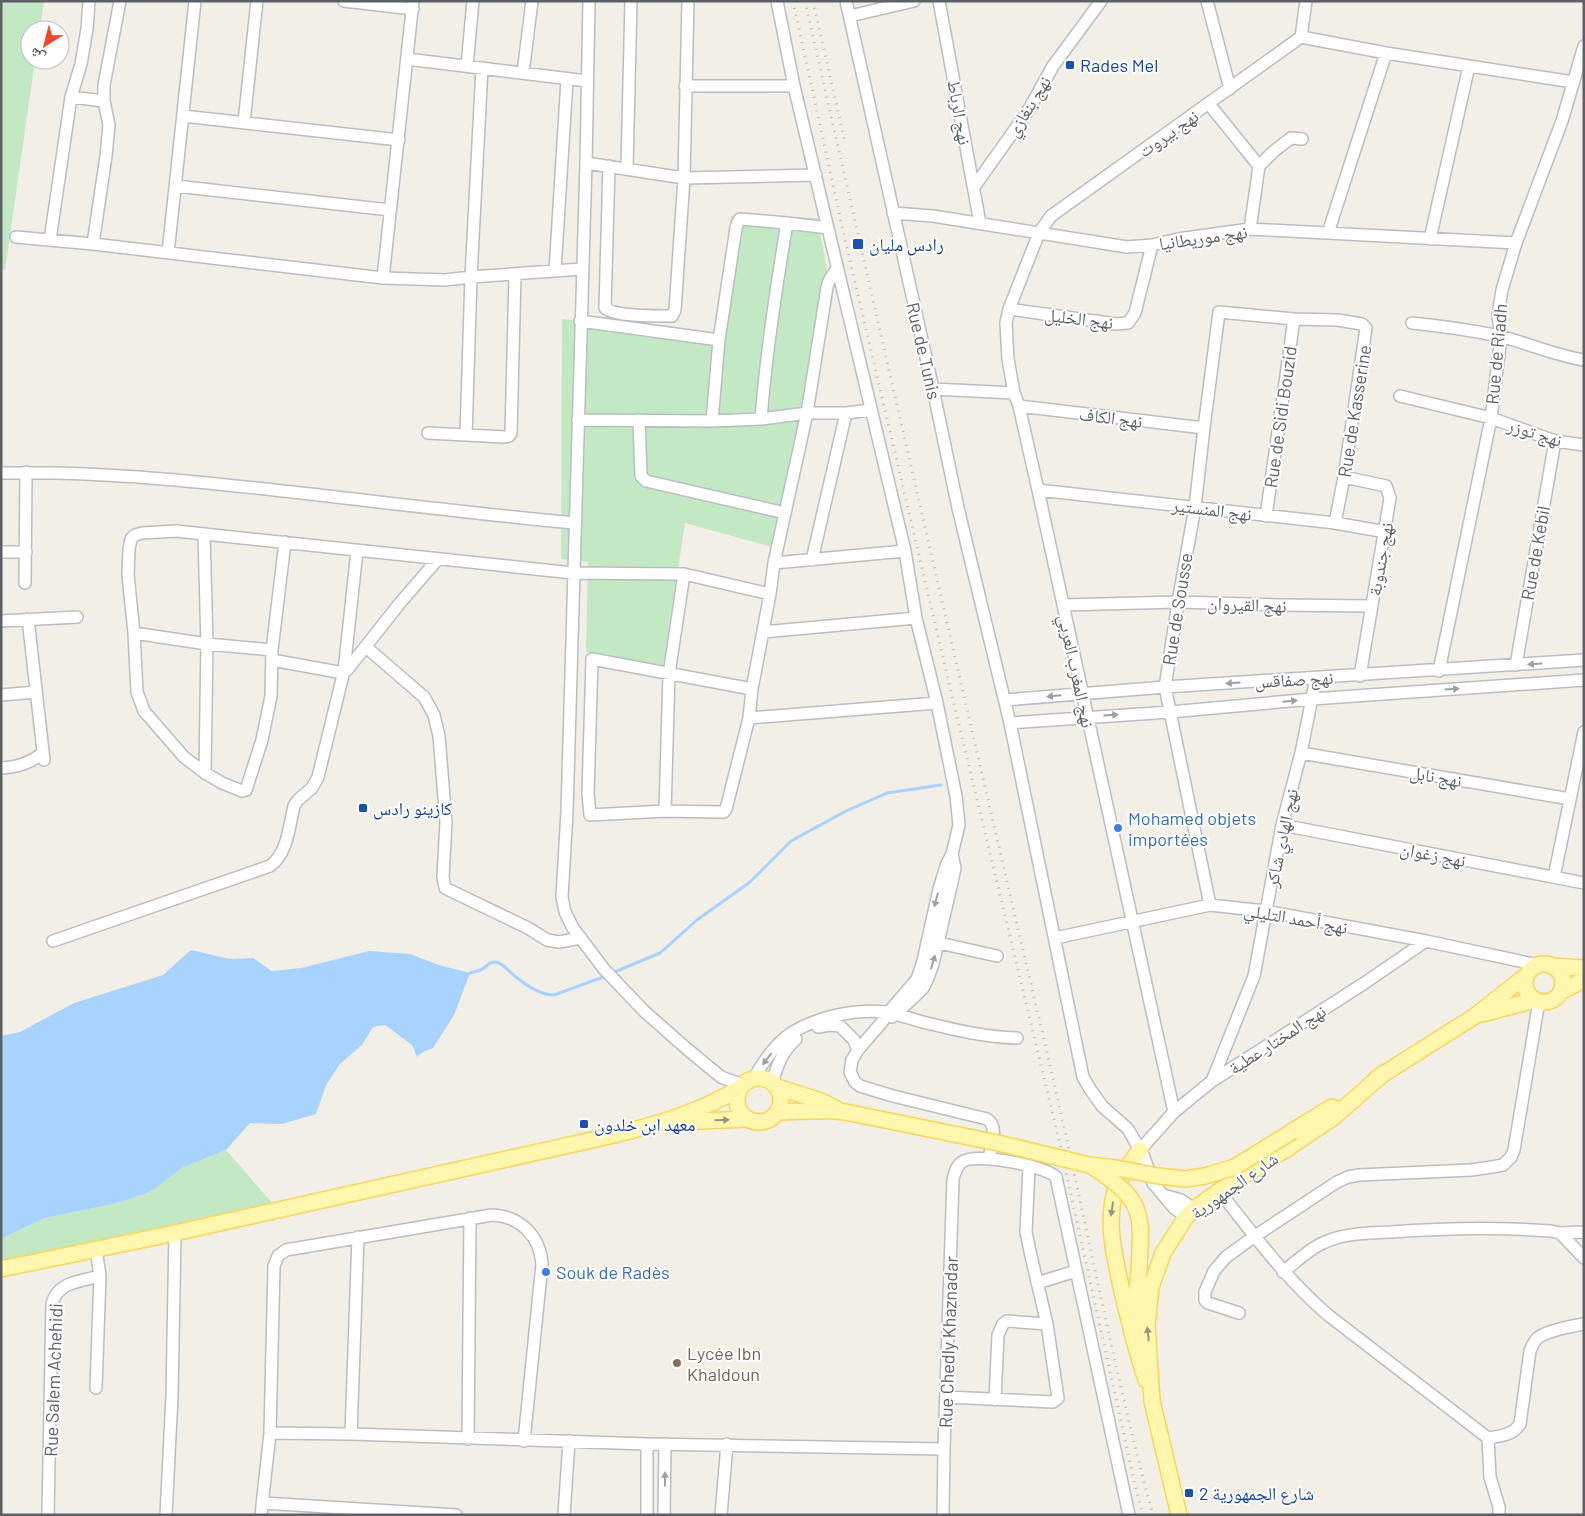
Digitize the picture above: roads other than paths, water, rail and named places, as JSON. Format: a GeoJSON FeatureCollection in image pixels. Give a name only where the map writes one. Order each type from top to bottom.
{"type":"FeatureCollection","features":[{"type":"Feature","properties":{"kind":"main road"},"geometry":{"type":"LineString","coordinates":[[1,1269],[175,1233],[614,1135],[697,1110],[725,1097],[745,1084],[762,1078],[775,1085],[848,1112],[998,1143],[1089,1165],[1185,1179],[1205,1176],[1235,1167],[1293,1131],[1475,1016],[1539,968],[1584,968]]}},
{"type":"Feature","properties":{"kind":"main road"},"geometry":{"type":"LineString","coordinates":[[1539,968],[1561,974],[1563,980],[1562,991]]}},
{"type":"Feature","properties":{"kind":"main road"},"geometry":{"type":"LineString","coordinates":[[1537,1001],[1527,992],[1525,980],[1539,968]]}},
{"type":"Feature","properties":{"kind":"main road"},"geometry":{"type":"LineString","coordinates":[[1475,1016],[1537,1001],[1544,1002],[1555,999],[1562,991],[1584,980]]}},
{"type":"Feature","properties":{"kind":"main road","name":"شارع الجمهورية"},"geometry":{"type":"LineString","coordinates":[[1179,1515],[1152,1400],[1147,1325],[1151,1287],[1163,1253],[1190,1213],[1219,1191],[1334,1117],[1384,1074]]}},
{"type":"Feature","properties":{"kind":"main road"},"geometry":{"type":"LineString","coordinates":[[745,1084],[736,1097],[737,1105],[740,1113],[747,1119],[755,1122],[764,1122],[778,1112],[781,1104],[781,1095],[775,1085]]}},
{"type":"Feature","properties":{"kind":"main road"},"geometry":{"type":"LineString","coordinates":[[778,1112],[848,1112]]}},
{"type":"Feature","properties":{"kind":"main road"},"geometry":{"type":"LineString","coordinates":[[662,1122],[747,1119]]}},
{"type":"Feature","properties":{"kind":"main road"},"geometry":{"type":"LineString","coordinates":[[1140,1150],[1122,1177],[1116,1190],[1111,1217],[1114,1255],[1133,1340],[1152,1400]]}},
{"type":"Feature","properties":{"kind":"main road"},"geometry":{"type":"LineString","coordinates":[[1089,1165],[1121,1186],[1135,1204],[1141,1228],[1133,1340]]}},
{"type":"Feature","properties":{"kind":"street"},"geometry":{"type":"LineString","coordinates":[[50,240],[70,97],[81,64],[90,1]]}},
{"type":"Feature","properties":{"kind":"street"},"geometry":{"type":"LineString","coordinates":[[168,253],[195,1]]}},
{"type":"Feature","properties":{"kind":"street"},"geometry":{"type":"LineString","coordinates":[[244,122],[257,1]]}},
{"type":"Feature","properties":{"kind":"street"},"geometry":{"type":"LineString","coordinates":[[344,1],[413,5],[383,278]]}},
{"type":"Feature","properties":{"kind":"street"},"geometry":{"type":"LineString","coordinates":[[468,66],[473,1]]}},
{"type":"Feature","properties":{"kind":"street"},"geometry":{"type":"LineString","coordinates":[[523,73],[532,1]]}},
{"type":"Feature","properties":{"kind":"street"},"geometry":{"type":"LineString","coordinates":[[589,1],[567,811],[562,897],[565,912],[581,938],[604,968],[644,1011],[721,1077],[745,1084],[773,1051],[792,1033],[824,1018],[848,1012],[888,1016],[971,1034],[1017,1038]]}},
{"type":"Feature","properties":{"kind":"street"},"geometry":{"type":"LineString","coordinates":[[626,168],[631,1]]}},
{"type":"Feature","properties":{"kind":"street"},"geometry":{"type":"LineString","coordinates":[[609,166],[605,308],[610,311],[642,316],[672,316],[674,314],[684,178],[688,1]]}},
{"type":"Feature","properties":{"kind":"street"},"geometry":{"type":"LineString","coordinates":[[777,1],[794,86],[905,551],[916,618],[937,703],[959,817],[952,854],[954,868],[932,942],[932,964],[923,988],[888,1016],[858,1050],[852,1060],[850,1072],[854,1082],[860,1086],[893,1096],[980,1116],[990,1121],[994,1131],[989,1158],[1048,1171],[1056,1177],[1129,1515]]}},
{"type":"Feature","properties":{"kind":"street","name":"Rue de Tunis"},"geometry":{"type":"LineString","coordinates":[[846,1],[958,508],[1005,700],[1083,1077],[1102,1106],[1128,1130],[1140,1150],[1153,1183],[1163,1196],[1174,1208],[1190,1213]]}},
{"type":"Feature","properties":{"kind":"street"},"geometry":{"type":"LineString","coordinates":[[850,16],[914,1]]}},
{"type":"Feature","properties":{"kind":"street","name":"نهج الرباط"},"geometry":{"type":"LineString","coordinates":[[939,1],[980,223]]}},
{"type":"Feature","properties":{"kind":"street","name":"نهج بنغازي"},"geometry":{"type":"LineString","coordinates":[[974,187],[1028,110],[1053,66],[1101,1]]}},
{"type":"Feature","properties":{"kind":"street"},"geometry":{"type":"LineString","coordinates":[[1207,1],[1230,89]]}},
{"type":"Feature","properties":{"kind":"street"},"geometry":{"type":"LineString","coordinates":[[1306,1],[1301,37],[1386,53],[1573,82]]}},
{"type":"Feature","properties":{"kind":"street"},"geometry":{"type":"LineString","coordinates":[[92,244],[109,125],[104,100],[104,85],[118,2]]}},
{"type":"Feature","properties":{"kind":"street","name":"نهج بيروت"},"geometry":{"type":"LineString","coordinates":[[1039,233],[1051,216],[1301,37]]}},
{"type":"Feature","properties":{"kind":"street","name":"Rue de Riadh"},"geometry":{"type":"LineString","coordinates":[[1439,671],[1491,418],[1501,337],[1498,315],[1502,290],[1516,243],[1562,121],[1584,46]]}},
{"type":"Feature","properties":{"kind":"street"},"geometry":{"type":"LineString","coordinates":[[1328,233],[1386,53]]}},
{"type":"Feature","properties":{"kind":"street"},"geometry":{"type":"LineString","coordinates":[[407,59],[587,82]]}},
{"type":"Feature","properties":{"kind":"street"},"geometry":{"type":"LineString","coordinates":[[1430,239],[1469,66]]}},
{"type":"Feature","properties":{"kind":"street"},"geometry":{"type":"LineString","coordinates":[[466,435],[471,277],[482,68]]}},
{"type":"Feature","properties":{"kind":"street"},"geometry":{"type":"LineString","coordinates":[[555,271],[567,80]]}},
{"type":"Feature","properties":{"kind":"street"},"geometry":{"type":"LineString","coordinates":[[685,86],[794,86]]}},
{"type":"Feature","properties":{"kind":"street"},"geometry":{"type":"LineString","coordinates":[[70,97],[104,100]]}},
{"type":"Feature","properties":{"kind":"street"},"geometry":{"type":"LineString","coordinates":[[1209,104],[1259,166]]}},
{"type":"Feature","properties":{"kind":"street"},"geometry":{"type":"LineString","coordinates":[[183,116],[399,140]]}},
{"type":"Feature","properties":{"kind":"street"},"geometry":{"type":"LineString","coordinates":[[1250,229],[1259,166],[1273,152],[1292,138],[1302,139]]}},
{"type":"Feature","properties":{"kind":"street"},"geometry":{"type":"LineString","coordinates":[[586,163],[684,178],[816,175]]}},
{"type":"Feature","properties":{"kind":"street"},"geometry":{"type":"LineString","coordinates":[[176,186],[390,210]]}},
{"type":"Feature","properties":{"kind":"street","name":"نهج موريطانيا"},"geometry":{"type":"LineString","coordinates":[[893,213],[933,216],[1127,247],[1152,245],[1178,239],[1250,229],[1516,243]]}},
{"type":"Feature","properties":{"kind":"street"},"geometry":{"type":"LineString","coordinates":[[712,421],[718,340],[729,266],[739,220],[828,228]]}},
{"type":"Feature","properties":{"kind":"street"},"geometry":{"type":"LineString","coordinates":[[761,419],[770,324],[787,223]]}},
{"type":"Feature","properties":{"kind":"street","name":"نهج المغرب العربي"},"geometry":{"type":"LineString","coordinates":[[1039,233],[1009,309],[1006,323],[1008,359],[1174,1112]]}},
{"type":"Feature","properties":{"kind":"street"},"geometry":{"type":"LineString","coordinates":[[16,237],[383,278],[445,280],[582,269]]}},
{"type":"Feature","properties":{"kind":"street","name":"نهج الخليل"},"geometry":{"type":"LineString","coordinates":[[1009,309],[1116,324],[1128,323],[1134,313],[1152,245]]}},
{"type":"Feature","properties":{"kind":"street"},"geometry":{"type":"LineString","coordinates":[[752,689],[591,660],[588,813],[591,815],[664,811],[693,813],[724,812],[726,809],[749,718],[752,689],[774,563],[807,413],[828,281],[837,268]]}},
{"type":"Feature","properties":{"kind":"street"},"geometry":{"type":"LineString","coordinates":[[428,433],[505,437],[511,433],[515,275]]}},
{"type":"Feature","properties":{"kind":"street","name":"Rue de Kasserine"},"geometry":{"type":"LineString","coordinates":[[1219,312],[1294,319],[1337,320],[1362,324],[1366,328],[1344,476],[1335,523]]}},
{"type":"Feature","properties":{"kind":"street","name":"Rue de Sousse"},"geometry":{"type":"LineString","coordinates":[[1210,905],[1165,687],[1195,507],[1219,312]]}},
{"type":"Feature","properties":{"kind":"street","name":"Rue de Sidi Bouzid"},"geometry":{"type":"LineString","coordinates":[[1266,516],[1294,319]]}},
{"type":"Feature","properties":{"kind":"street"},"geometry":{"type":"LineString","coordinates":[[580,321],[718,340]]}},
{"type":"Feature","properties":{"kind":"street"},"geometry":{"type":"LineString","coordinates":[[1412,323],[1462,329],[1501,337],[1557,355],[1584,360]]}},
{"type":"Feature","properties":{"kind":"street"},"geometry":{"type":"LineString","coordinates":[[933,389],[1014,393]]}},
{"type":"Feature","properties":{"kind":"street","name":"نهج توزر"},"geometry":{"type":"LineString","coordinates":[[1400,396],[1491,418],[1555,440],[1584,445]]}},
{"type":"Feature","properties":{"kind":"street","name":"نهج الكاف"},"geometry":{"type":"LineString","coordinates":[[1019,406],[1204,428]]}},
{"type":"Feature","properties":{"kind":"street"},"geometry":{"type":"LineString","coordinates":[[578,420],[712,421],[871,410]]}},
{"type":"Feature","properties":{"kind":"street"},"geometry":{"type":"LineString","coordinates":[[812,560],[846,413]]}},
{"type":"Feature","properties":{"kind":"street"},"geometry":{"type":"LineString","coordinates":[[639,420],[641,476],[646,481],[785,513]]}},
{"type":"Feature","properties":{"kind":"street","name":"Rue de Kebil"},"geometry":{"type":"LineString","coordinates":[[1516,665],[1555,440]]}},
{"type":"Feature","properties":{"kind":"street"},"geometry":{"type":"LineString","coordinates":[[26,472],[26,583]]}},
{"type":"Feature","properties":{"kind":"street"},"geometry":{"type":"LineString","coordinates":[[1,473],[115,474],[226,484],[575,523]]}},
{"type":"Feature","properties":{"kind":"street","name":"نهج جندوبة"},"geometry":{"type":"LineString","coordinates":[[1344,476],[1382,484],[1388,488],[1390,498],[1386,532],[1360,676]]}},
{"type":"Feature","properties":{"kind":"street","name":"نهج المنستير"},"geometry":{"type":"LineString","coordinates":[[1038,490],[1335,523],[1386,532]]}},
{"type":"Feature","properties":{"kind":"street"},"geometry":{"type":"LineString","coordinates":[[285,542],[272,655],[271,696],[262,740],[248,787],[242,791],[222,783],[184,757],[144,711],[137,692],[134,633],[128,575],[128,549],[135,535],[176,531],[285,542],[358,551],[573,573],[684,574],[770,594]]}},
{"type":"Feature","properties":{"kind":"street"},"geometry":{"type":"LineString","coordinates":[[204,534],[206,644],[205,773]]}},
{"type":"Feature","properties":{"kind":"street"},"geometry":{"type":"LineString","coordinates":[[53,941],[270,866],[278,860],[283,852],[294,806],[312,788],[318,777],[344,671],[358,551]]}},
{"type":"Feature","properties":{"kind":"street"},"geometry":{"type":"LineString","coordinates":[[774,563],[905,551]]}},
{"type":"Feature","properties":{"kind":"street"},"geometry":{"type":"LineString","coordinates":[[1,552],[26,552]]}},
{"type":"Feature","properties":{"kind":"street"},"geometry":{"type":"LineString","coordinates":[[134,633],[272,655],[338,672],[344,671],[351,666],[400,603],[438,559]]}},
{"type":"Feature","properties":{"kind":"street"},"geometry":{"type":"LineString","coordinates":[[664,811],[669,674],[684,574]]}},
{"type":"Feature","properties":{"kind":"street","name":"نهج القيروان"},"geometry":{"type":"LineString","coordinates":[[1063,605],[1178,602],[1372,606]]}},
{"type":"Feature","properties":{"kind":"street"},"geometry":{"type":"LineString","coordinates":[[1,621],[77,617]]}},
{"type":"Feature","properties":{"kind":"street"},"geometry":{"type":"LineString","coordinates":[[763,632],[916,618]]}},
{"type":"Feature","properties":{"kind":"street"},"geometry":{"type":"LineString","coordinates":[[1,768],[26,764],[43,757],[28,620]]}},
{"type":"Feature","properties":{"kind":"street"},"geometry":{"type":"LineString","coordinates":[[366,647],[424,697],[434,715],[440,736],[446,822],[442,877],[444,888],[528,928],[547,940],[560,942],[581,938]]}},
{"type":"Feature","properties":{"kind":"street","name":"نهج صفاقس"},"geometry":{"type":"LineString","coordinates":[[1005,700],[1165,687],[1439,671],[1584,660]]}},
{"type":"Feature","properties":{"kind":"street","name":"نهج الهادي شاكر"},"geometry":{"type":"LineString","coordinates":[[1212,1080],[1254,976],[1282,825],[1301,753],[1316,678]]}},
{"type":"Feature","properties":{"kind":"street","name":"نهج صفاقس"},"geometry":{"type":"LineString","coordinates":[[1010,723],[1584,680]]}},
{"type":"Feature","properties":{"kind":"street"},"geometry":{"type":"LineString","coordinates":[[1,694],[36,692]]}},
{"type":"Feature","properties":{"kind":"street"},"geometry":{"type":"LineString","coordinates":[[749,718],[937,703]]}},
{"type":"Feature","properties":{"kind":"street"},"geometry":{"type":"LineString","coordinates":[[1554,877],[1584,732]]}},
{"type":"Feature","properties":{"kind":"street","name":"نهج نابل"},"geometry":{"type":"LineString","coordinates":[[1301,753],[1570,799]]}},
{"type":"Feature","properties":{"kind":"street","name":"نهج زغوان"},"geometry":{"type":"LineString","coordinates":[[1282,825],[1584,883]]}},
{"type":"Feature","properties":{"kind":"street","name":"نهج أحمد التليلي"},"geometry":{"type":"LineString","coordinates":[[1055,938],[1210,905],[1265,911],[1426,942],[1539,968]]}},
{"type":"Feature","properties":{"kind":"street"},"geometry":{"type":"LineString","coordinates":[[932,942],[997,956]]}},
{"type":"Feature","properties":{"kind":"street","name":"نهج المختار عطية"},"geometry":{"type":"LineString","coordinates":[[1140,1150],[1174,1112],[1212,1080],[1426,942]]}},
{"type":"Feature","properties":{"kind":"street"},"geometry":{"type":"LineString","coordinates":[[1239,1313],[1208,1303],[1205,1300],[1205,1292],[1218,1265],[1255,1236],[1337,1182],[1359,1175],[1471,1170],[1503,1165],[1511,1158],[1514,1150],[1537,1001]]}},
{"type":"Feature","properties":{"kind":"street"},"geometry":{"type":"LineString","coordinates":[[775,1085],[778,1062],[786,1048],[797,1038],[812,1029],[830,1024],[840,1026],[854,1040],[858,1050]]}},
{"type":"Feature","properties":{"kind":"street","name":"Rue Chedly Khaznadar"},"geometry":{"type":"LineString","coordinates":[[943,1515],[953,1179],[956,1170],[962,1162],[974,1158],[989,1158]]}},
{"type":"Feature","properties":{"kind":"street"},"geometry":{"type":"LineString","coordinates":[[946,1397],[1053,1402],[1058,1398],[1047,1324],[1026,1232],[1029,1167]]}},
{"type":"Feature","properties":{"kind":"street"},"geometry":{"type":"LineString","coordinates":[[1219,1191],[1283,1272],[1307,1297],[1488,1438],[1506,1435],[1516,1430],[1520,1424],[1530,1351],[1533,1343],[1539,1337],[1584,1324]]}},
{"type":"Feature","properties":{"kind":"street"},"geometry":{"type":"LineString","coordinates":[[262,1515],[270,1433],[274,1266],[281,1253],[286,1250],[470,1218],[500,1215],[515,1220],[530,1232],[540,1250],[542,1264],[524,1441]]}},
{"type":"Feature","properties":{"kind":"street"},"geometry":{"type":"LineString","coordinates":[[468,1439],[470,1218]]}},
{"type":"Feature","properties":{"kind":"street"},"geometry":{"type":"LineString","coordinates":[[1283,1272],[1324,1242],[1354,1235],[1443,1228],[1535,1230],[1560,1233],[1584,1232]]}},
{"type":"Feature","properties":{"kind":"street"},"geometry":{"type":"LineString","coordinates":[[166,1515],[172,1396],[175,1233]]}},
{"type":"Feature","properties":{"kind":"street"},"geometry":{"type":"LineString","coordinates":[[1560,1233],[1584,1258]]}},
{"type":"Feature","properties":{"kind":"street"},"geometry":{"type":"LineString","coordinates":[[351,1434],[358,1237]]}},
{"type":"Feature","properties":{"kind":"street"},"geometry":{"type":"LineString","coordinates":[[96,1249],[100,1276],[96,1388]]}},
{"type":"Feature","properties":{"kind":"street"},"geometry":{"type":"LineString","coordinates":[[1037,1283],[1076,1271]]}},
{"type":"Feature","properties":{"kind":"street","name":"Rue Salem Achehidi"},"geometry":{"type":"LineString","coordinates":[[48,1515],[53,1299],[63,1286],[100,1276]]}},
{"type":"Feature","properties":{"kind":"street"},"geometry":{"type":"LineString","coordinates":[[995,1400],[998,1335],[1003,1324],[1006,1321],[1047,1324]]}},
{"type":"Feature","properties":{"kind":"street"},"geometry":{"type":"LineString","coordinates":[[270,1433],[647,1444],[944,1449]]}},
{"type":"Feature","properties":{"kind":"street"},"geometry":{"type":"LineString","coordinates":[[1488,1438],[1490,1477],[1500,1507],[1499,1515]]}},
{"type":"Feature","properties":{"kind":"street"},"geometry":{"type":"LineString","coordinates":[[564,1515],[569,1441]]}},
{"type":"Feature","properties":{"kind":"street"},"geometry":{"type":"LineString","coordinates":[[647,1444],[647,1515]]}},
{"type":"Feature","properties":{"kind":"street"},"geometry":{"type":"LineString","coordinates":[[664,1515],[665,1444]]}},
{"type":"Feature","properties":{"kind":"street"},"geometry":{"type":"LineString","coordinates":[[721,1515],[726,1444]]}},
{"type":"Feature","properties":{"kind":"street"},"geometry":{"type":"LineString","coordinates":[[263,1503],[456,1515]]}},
{"type":"Feature","properties":{"kind":"water"},"geometry":{"type":"Polygon","coordinates":[[[191,950],[230,959],[253,958],[272,971],[301,968],[369,951],[410,954],[439,965],[470,973],[454,1015],[433,1048],[417,1057],[412,1045],[385,1025],[373,1027],[362,1045],[340,1064],[326,1085],[316,1114],[282,1124],[250,1123],[226,1150],[182,1168],[152,1191],[118,1203],[45,1218],[1,1239],[1,1036],[20,1032],[74,1003],[163,975],[191,950]]]}},
{"type":"Feature","properties":{"kind":"waterway"},"geometry":{"type":"LineString","coordinates":[[612,973],[660,953],[697,920],[750,882],[791,841],[846,811],[887,793],[941,785]]}},
{"type":"Feature","properties":{"kind":"waterway"},"geometry":{"type":"LineString","coordinates":[[470,973],[481,970],[492,962],[497,962],[534,989],[554,995],[606,976]]}},
{"type":"Feature","properties":{"kind":"railway"},"geometry":{"type":"LineString","coordinates":[[793,1],[843,231],[1058,1136],[1143,1515]]}},
{"type":"Feature","properties":{"kind":"railway"},"geometry":{"type":"LineString","coordinates":[[805,1],[927,538],[1052,1074],[1112,1350],[1153,1515]]}},
{"type":"Feature","properties":{"kind":"railway"},"geometry":{"type":"LineString","coordinates":[[813,1],[845,143]]}},
{"type":"Feature","properties":{"kind":"place","name":"Rades Mel"},"geometry":{"type":"Point","coordinates":[1070,65]}},
{"type":"Feature","properties":{"kind":"place","name":"رادس مليان"},"geometry":{"type":"Point","coordinates":[858,244]}},
{"type":"Feature","properties":{"kind":"place","name":"كازينو رادس"},"geometry":{"type":"Point","coordinates":[363,808]}},
{"type":"Feature","properties":{"kind":"place","name":"Mohamed objets importées"},"geometry":{"type":"Point","coordinates":[1118,828]}},
{"type":"Feature","properties":{"kind":"place","name":"معهد ابن خلدون"},"geometry":{"type":"Point","coordinates":[584,1124]}},
{"type":"Feature","properties":{"kind":"place","name":"Souk de Radès"},"geometry":{"type":"Point","coordinates":[546,1272]}},
{"type":"Feature","properties":{"kind":"place","name":"Lycée Ibn Khaldoun"},"geometry":{"type":"Point","coordinates":[677,1363]}},
{"type":"Feature","properties":{"kind":"place","name":"شارع الجمهورية 2"},"geometry":{"type":"Point","coordinates":[1189,1493]}}]}
